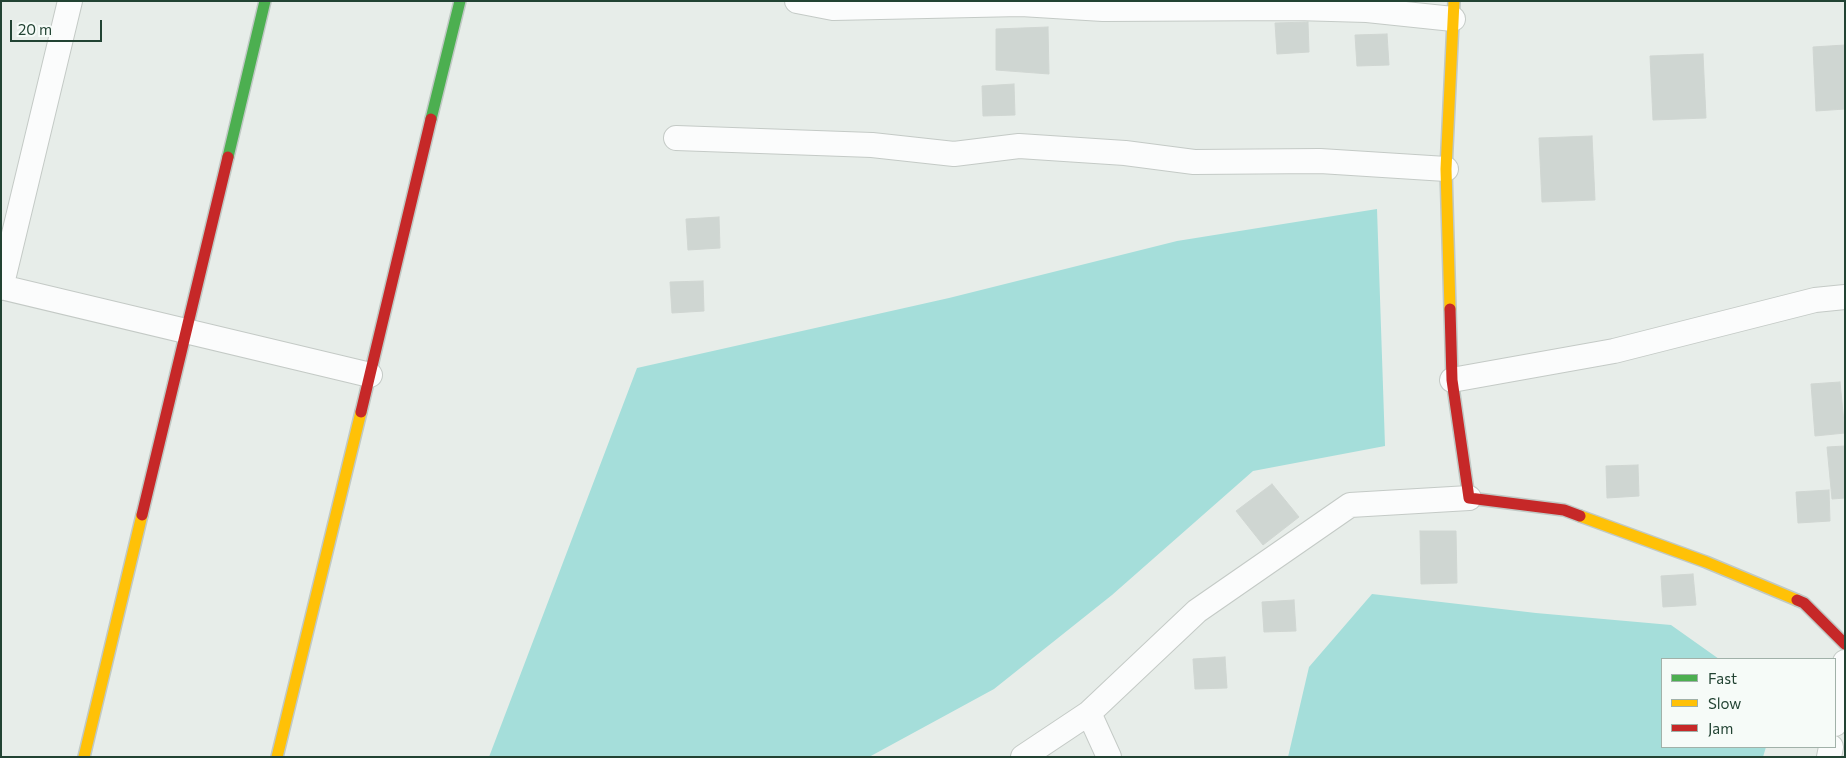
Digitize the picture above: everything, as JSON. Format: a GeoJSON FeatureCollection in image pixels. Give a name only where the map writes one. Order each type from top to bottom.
{"type":"FeatureCollection","features":[{"type":"Feature","properties":{"kind":"street"},"geometry":{"type":"LineString","coordinates":[[70,1],[1,287],[370,374]]}},
{"type":"Feature","properties":{"kind":"street"},"geometry":{"type":"LineString","coordinates":[[84,757],[265,1]]}},
{"type":"Feature","properties":{"kind":"street"},"geometry":{"type":"LineString","coordinates":[[277,757],[460,1]]}},
{"type":"Feature","properties":{"kind":"street"},"geometry":{"type":"LineString","coordinates":[[797,1],[833,8],[1021,4],[1103,10],[1192,7],[1453,10],[1446,169],[1452,380],[1469,498]]}},
{"type":"Feature","properties":{"kind":"street"},"geometry":{"type":"LineString","coordinates":[[676,138],[872,145],[954,154],[1019,146],[1125,153],[1194,162],[1320,161],[1446,169]]}},
{"type":"Feature","properties":{"kind":"street"},"geometry":{"type":"LineString","coordinates":[[1452,380],[1614,351],[1814,300],[1845,297]]}},
{"type":"Feature","properties":{"kind":"street"},"geometry":{"type":"LineString","coordinates":[[1023,757],[1089,713],[1197,611],[1350,505],[1469,498],[1564,510],[1706,562],[1804,603],[1845,644]]}},
{"type":"Feature","properties":{"kind":"street"},"geometry":{"type":"LineString","coordinates":[[1836,718],[1845,662]]}},
{"type":"Feature","properties":{"kind":"street"},"geometry":{"type":"LineString","coordinates":[[1089,713],[1109,757]]}},
{"type":"Feature","properties":{"kind":"street"},"geometry":{"type":"LineString","coordinates":[[1841,757],[1845,753]]}},
{"type":"Feature","properties":{"kind":"water"},"geometry":{"type":"Polygon","coordinates":[[[1377,209],[1385,446],[1253,471],[1112,595],[994,689],[869,757],[489,757],[637,368],[949,298],[1177,241],[1377,209]]]}},
{"type":"Feature","properties":{"kind":"water"},"geometry":{"type":"Polygon","coordinates":[[[1372,594],[1536,613],[1671,625],[1718,658],[1661,658],[1661,748],[1766,748],[1763,757],[1288,757],[1309,667],[1372,594]]]}},
{"type":"Feature","properties":{"kind":"building"},"geometry":{"type":"Polygon","coordinates":[[[1308,22],[1309,52],[1277,54],[1275,23],[1308,22]]]}},
{"type":"Feature","properties":{"kind":"building"},"geometry":{"type":"Polygon","coordinates":[[[1048,27],[1049,74],[996,70],[996,29],[1048,27]]]}},
{"type":"Feature","properties":{"kind":"building"},"geometry":{"type":"Polygon","coordinates":[[[1387,34],[1389,65],[1357,66],[1355,35],[1387,34]]]}},
{"type":"Feature","properties":{"kind":"building"},"geometry":{"type":"Polygon","coordinates":[[[1845,45],[1845,109],[1816,111],[1813,47],[1845,45]]]}},
{"type":"Feature","properties":{"kind":"building"},"geometry":{"type":"Polygon","coordinates":[[[1703,54],[1706,118],[1653,120],[1650,56],[1703,54]]]}},
{"type":"Feature","properties":{"kind":"building"},"geometry":{"type":"Polygon","coordinates":[[[1014,84],[1015,115],[983,116],[982,86],[1014,84]]]}},
{"type":"Feature","properties":{"kind":"building"},"geometry":{"type":"Polygon","coordinates":[[[1592,136],[1595,200],[1542,202],[1539,138],[1592,136]]]}},
{"type":"Feature","properties":{"kind":"building"},"geometry":{"type":"Polygon","coordinates":[[[719,217],[720,248],[688,250],[686,219],[719,217]]]}},
{"type":"Feature","properties":{"kind":"building"},"geometry":{"type":"Polygon","coordinates":[[[703,281],[704,311],[672,313],[670,282],[703,281]]]}},
{"type":"Feature","properties":{"kind":"building"},"geometry":{"type":"Polygon","coordinates":[[[1840,382],[1845,433],[1815,436],[1811,384],[1840,382]]]}},
{"type":"Feature","properties":{"kind":"building"},"geometry":{"type":"Polygon","coordinates":[[[1845,446],[1845,498],[1832,499],[1827,447],[1845,446]]]}},
{"type":"Feature","properties":{"kind":"building"},"geometry":{"type":"Polygon","coordinates":[[[1638,465],[1639,496],[1607,498],[1606,466],[1638,465]]]}},
{"type":"Feature","properties":{"kind":"building"},"geometry":{"type":"Polygon","coordinates":[[[1272,484],[1299,517],[1263,545],[1236,511],[1272,484]]]}},
{"type":"Feature","properties":{"kind":"building"},"geometry":{"type":"Polygon","coordinates":[[[1829,490],[1830,521],[1798,523],[1796,492],[1829,490]]]}},
{"type":"Feature","properties":{"kind":"building"},"geometry":{"type":"Polygon","coordinates":[[[1420,531],[1456,531],[1457,583],[1421,584],[1420,531]]]}},
{"type":"Feature","properties":{"kind":"building"},"geometry":{"type":"Polygon","coordinates":[[[1693,574],[1696,605],[1663,607],[1661,576],[1693,574]]]}},
{"type":"Feature","properties":{"kind":"building"},"geometry":{"type":"Polygon","coordinates":[[[1294,600],[1296,631],[1264,632],[1262,602],[1294,600]]]}},
{"type":"Feature","properties":{"kind":"building"},"geometry":{"type":"Polygon","coordinates":[[[1225,657],[1227,688],[1195,689],[1193,659],[1225,657]]]}},
{"type":"Feature","properties":{"kind":"traffic: fast"},"geometry":{"type":"LineString","coordinates":[[228,157],[265,1]]}},
{"type":"Feature","properties":{"kind":"traffic: fast"},"geometry":{"type":"LineString","coordinates":[[431,119],[460,1]]}},
{"type":"Feature","properties":{"kind":"traffic: slow"},"geometry":{"type":"LineString","coordinates":[[1450,309],[1446,169],[1454,1]]}},
{"type":"Feature","properties":{"kind":"traffic: slow"},"geometry":{"type":"LineString","coordinates":[[277,757],[361,412]]}},
{"type":"Feature","properties":{"kind":"traffic: slow"},"geometry":{"type":"LineString","coordinates":[[84,757],[142,515]]}},
{"type":"Feature","properties":{"kind":"traffic: slow"},"geometry":{"type":"LineString","coordinates":[[1580,516],[1706,562],[1797,600]]}},
{"type":"Feature","properties":{"kind":"traffic: jam"},"geometry":{"type":"LineString","coordinates":[[361,412],[431,119]]}},
{"type":"Feature","properties":{"kind":"traffic: jam"},"geometry":{"type":"LineString","coordinates":[[142,515],[228,157]]}},
{"type":"Feature","properties":{"kind":"traffic: jam"},"geometry":{"type":"LineString","coordinates":[[1450,309],[1452,380],[1469,498],[1564,510],[1580,516]]}},
{"type":"Feature","properties":{"kind":"traffic: jam"},"geometry":{"type":"LineString","coordinates":[[1797,600],[1804,603],[1845,644]]}}]}
